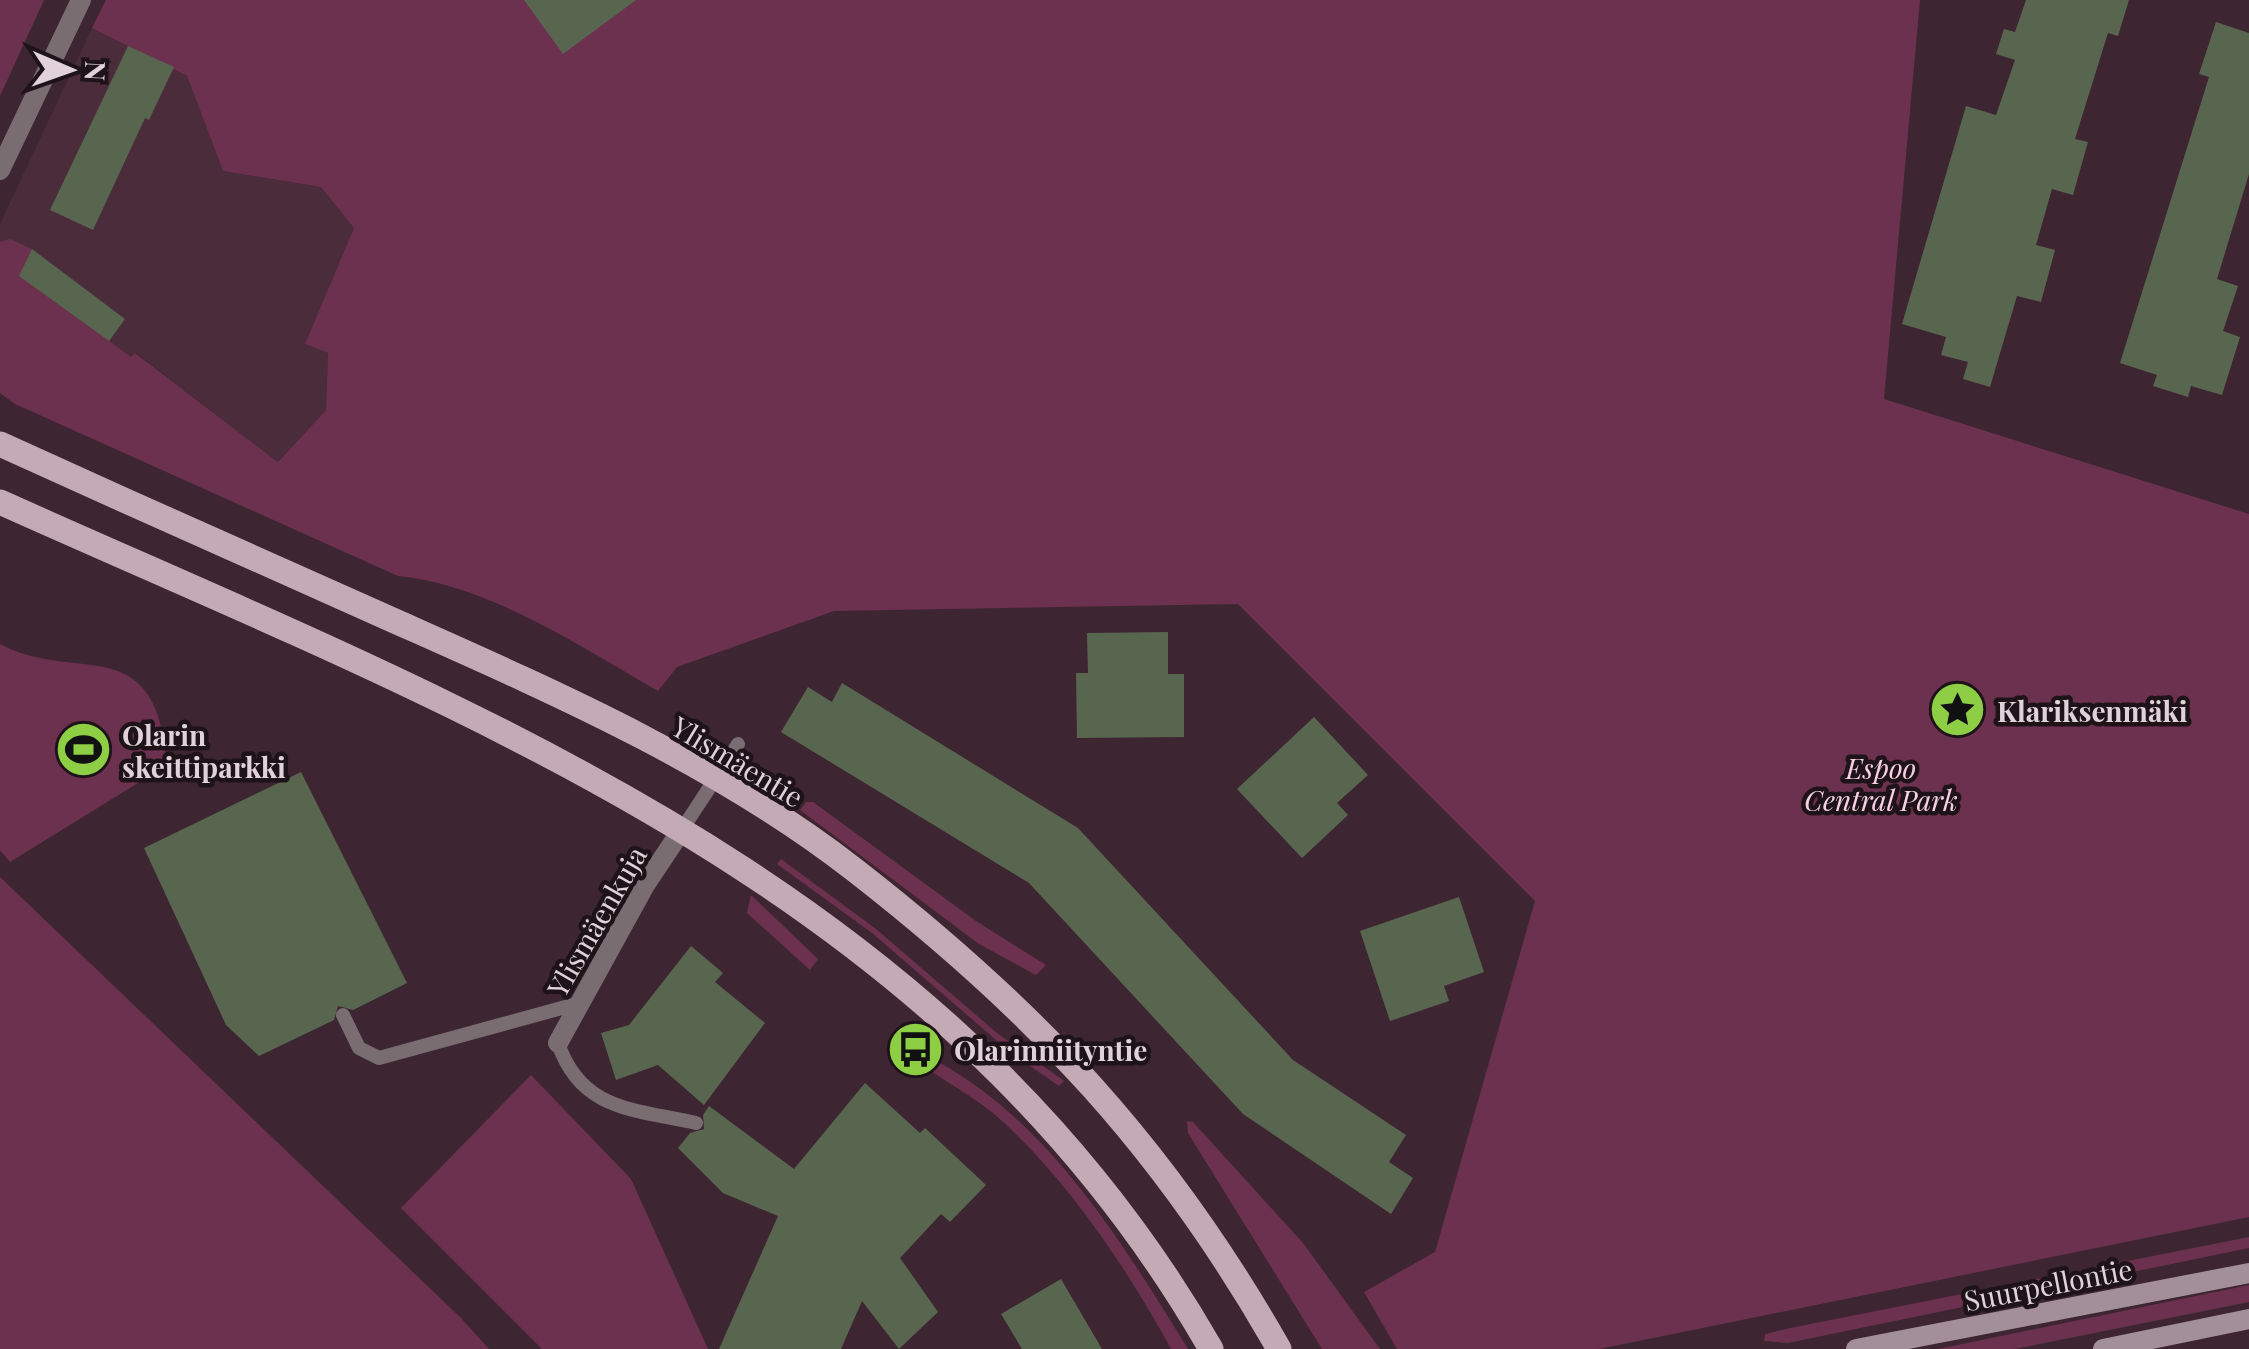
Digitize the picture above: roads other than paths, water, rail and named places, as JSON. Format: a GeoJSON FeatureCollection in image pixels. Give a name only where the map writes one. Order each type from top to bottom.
{"type":"FeatureCollection","features":[{"type":"Feature","properties":{"kind":"main road","name":"Ylismäentie"},"geometry":{"type":"LineString","coordinates":[[0,444],[511,673],[715,780],[854,869],[1014,1003],[1064,1052],[1142,1140],[1190,1204],[1278,1349]]}},
{"type":"Feature","properties":{"kind":"main road"},"geometry":{"type":"LineString","coordinates":[[0,502],[482,720],[683,828],[750,869],[930,1008],[1000,1073],[1066,1144],[1134,1230],[1211,1349]]}},
{"type":"Feature","properties":{"kind":"main road","name":"Suurpellontie"},"geometry":{"type":"LineString","coordinates":[[1856,1349],[2249,1273]]}},
{"type":"Feature","properties":{"kind":"main road"},"geometry":{"type":"LineString","coordinates":[[2103,1349],[2249,1319]]}},
{"type":"Feature","properties":{"kind":"street"},"geometry":{"type":"LineString","coordinates":[[0,170],[81,0]]}},
{"type":"Feature","properties":{"kind":"street","name":"Ylismäenkuja"},"geometry":{"type":"LineString","coordinates":[[558,1043],[644,886],[683,828]]}},
{"type":"Feature","properties":{"kind":"lane"},"geometry":{"type":"LineString","coordinates":[[683,828],[738,744]]}},
{"type":"Feature","properties":{"kind":"lane"},"geometry":{"type":"LineString","coordinates":[[342,1015],[358,1048],[379,1058],[580,1003]]}},
{"type":"Feature","properties":{"kind":"lane"},"geometry":{"type":"LineString","coordinates":[[558,1043],[568,1072],[602,1102],[696,1124]]}},
{"type":"Feature","properties":{"kind":"place","name":"Klariksenmäki"},"geometry":{"type":"Point","coordinates":[1958,710]}},
{"type":"Feature","properties":{"kind":"place","name":"Olarin skeittiparkki"},"geometry":{"type":"Point","coordinates":[83,750]}},
{"type":"Feature","properties":{"kind":"place","name":"Olarinniityntie"},"geometry":{"type":"Point","coordinates":[915,1049]}},
{"type":"Feature","properties":{"kind":"park label","name":"Espoo Central Park"},"geometry":{"type":"Point","coordinates":[1881,783]}}]}
